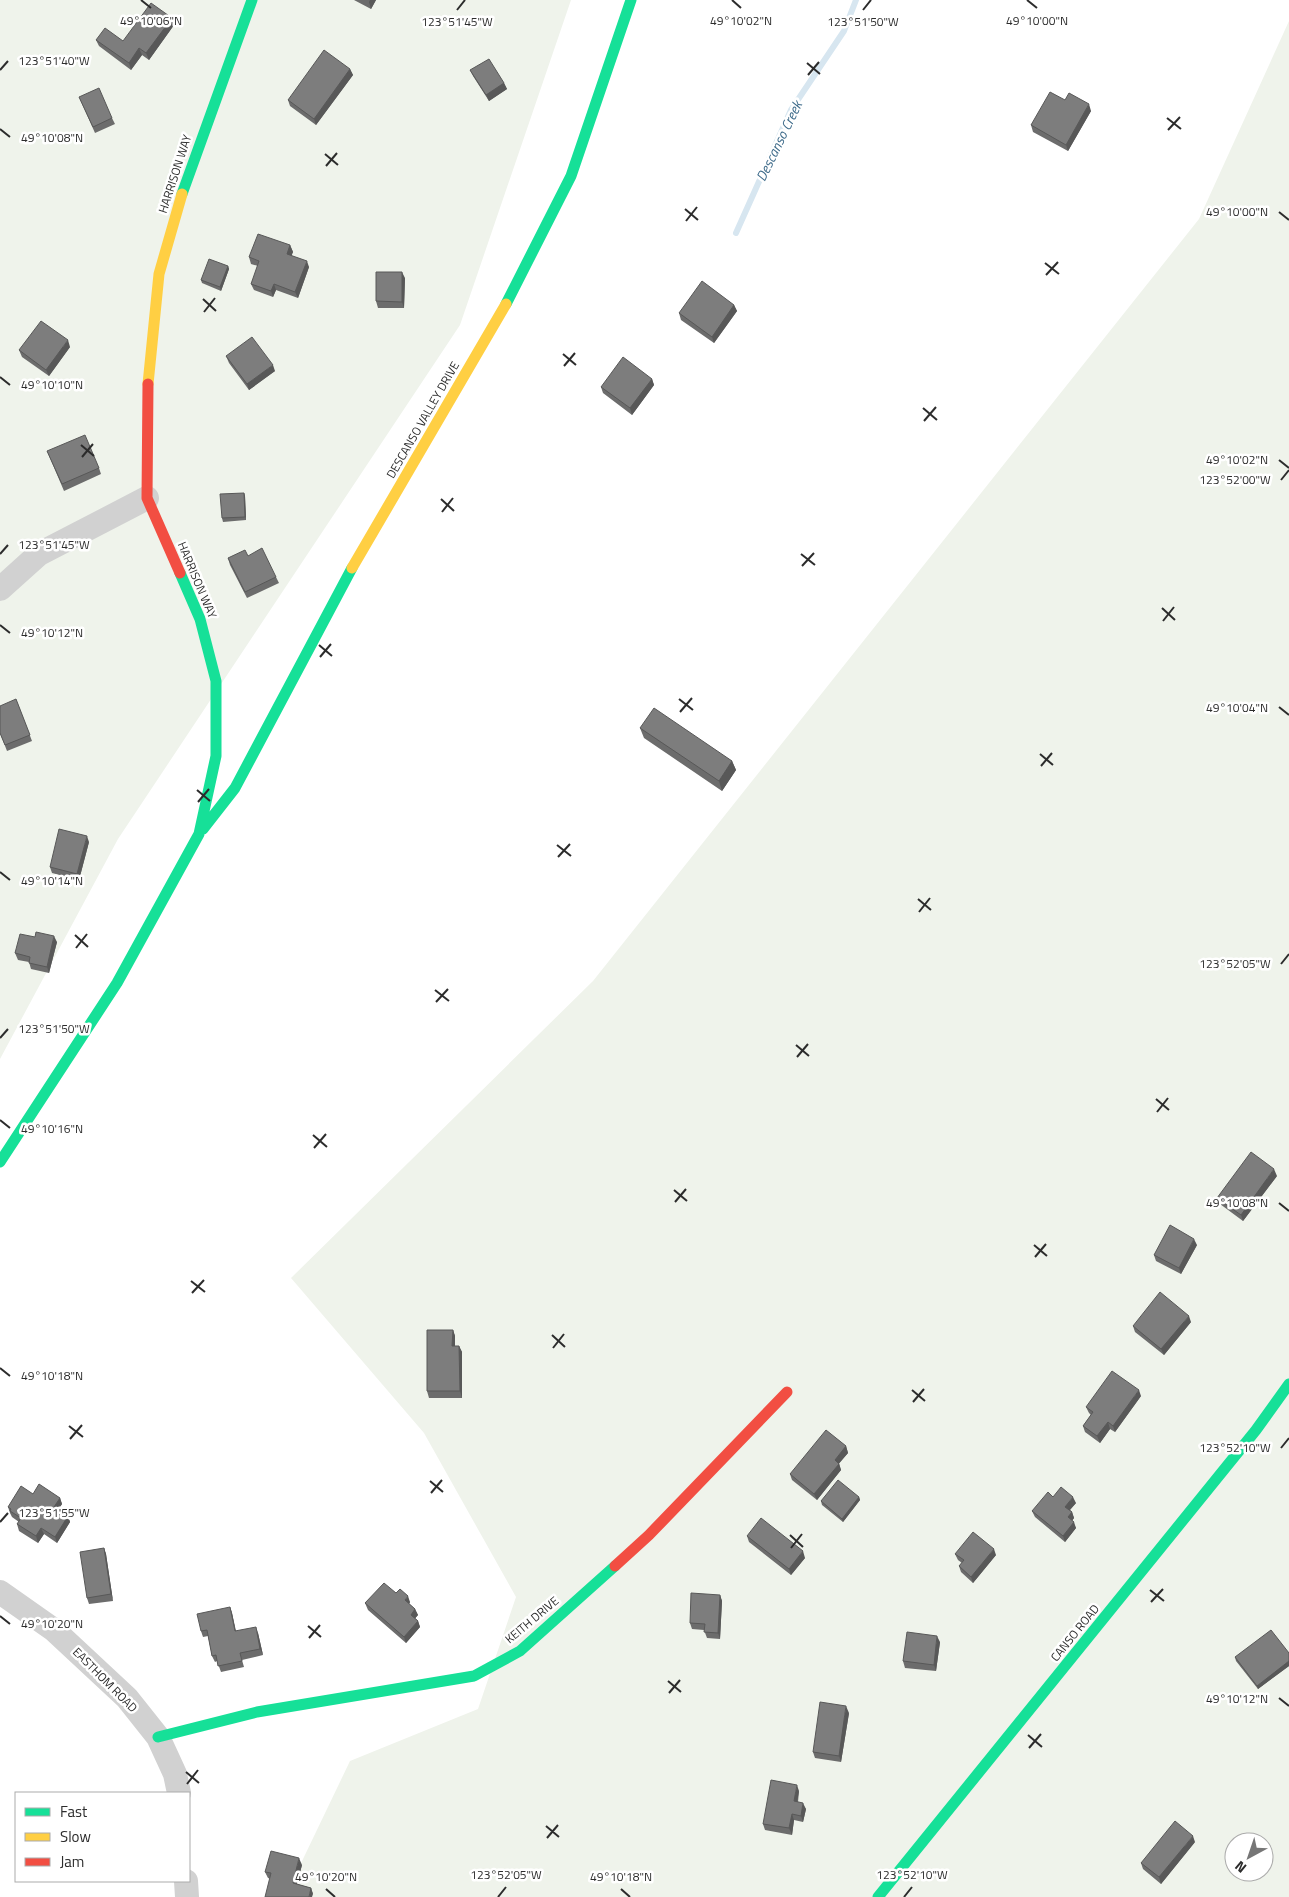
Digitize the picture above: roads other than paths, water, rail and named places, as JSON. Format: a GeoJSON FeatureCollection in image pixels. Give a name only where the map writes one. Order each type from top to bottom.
{"type":"FeatureCollection","features":[{"type":"Feature","properties":{"kind":"street","name":"HARRISON WAY"},"geometry":{"type":"LineString","coordinates":[[0,1162],[117,983],[199,834],[216,756],[216,682],[200,619],[147,498],[148,386],[159,274],[182,192],[252,0]]}},
{"type":"Feature","properties":{"kind":"street","name":"DESCANSO VALLEY DRIVE"},"geometry":{"type":"LineString","coordinates":[[199,834],[235,788],[335,598],[512,294],[570,176],[631,0]]}},
{"type":"Feature","properties":{"kind":"street"},"geometry":{"type":"LineString","coordinates":[[0,589],[39,554],[147,498]]}},
{"type":"Feature","properties":{"kind":"street","name":"CANSO ROAD"},"geometry":{"type":"LineString","coordinates":[[878,1897],[1250,1438],[1289,1384]]}},
{"type":"Feature","properties":{"kind":"street","name":"KEITH DRIVE"},"geometry":{"type":"LineString","coordinates":[[158,1737],[257,1712],[474,1676],[504,1660],[520,1651],[649,1535],[787,1392]]}},
{"type":"Feature","properties":{"kind":"street","name":"EASTHOM ROAD"},"geometry":{"type":"LineString","coordinates":[[0,1592],[54,1630],[127,1698],[158,1737],[175,1774],[179,1792]]}},
{"type":"Feature","properties":{"kind":"street"},"geometry":{"type":"LineString","coordinates":[[186,1882],[186,1897]]}},
{"type":"Feature","properties":{"kind":"waterway","name":"Descanso Creek"},"geometry":{"type":"LineString","coordinates":[[736,233],[791,110],[844,31],[856,0]]}}]}
